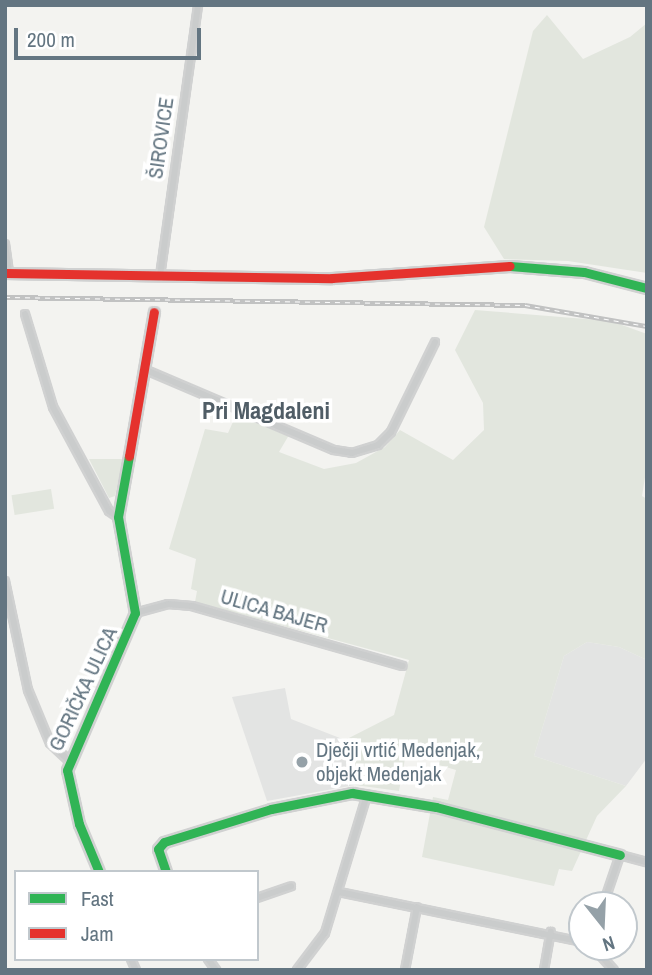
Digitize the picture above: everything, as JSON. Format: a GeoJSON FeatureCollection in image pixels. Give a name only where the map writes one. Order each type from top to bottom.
{"type":"FeatureCollection","features":[{"type":"Feature","properties":{"kind":"street","name":"ŠIROVICE"},"geometry":{"type":"LineString","coordinates":[[160,275],[198,5]]}},
{"type":"Feature","properties":{"kind":"street"},"geometry":{"type":"LineString","coordinates":[[5,244],[7,273],[355,277],[527,265],[584,272],[647,288]]}},
{"type":"Feature","properties":{"kind":"street","name":"GORIČKA ULICA"},"geometry":{"type":"LineString","coordinates":[[98,870],[69,791],[68,760],[98,690],[128,636],[135,612],[118,517],[146,370],[154,312]]}},
{"type":"Feature","properties":{"kind":"street","name":"GORIČKA ULICA"},"geometry":{"type":"LineString","coordinates":[[25,314],[53,407],[109,511],[118,517]]}},
{"type":"Feature","properties":{"kind":"street"},"geometry":{"type":"LineString","coordinates":[[146,370],[334,450],[352,453],[378,445],[391,432],[435,342]]}},
{"type":"Feature","properties":{"kind":"street"},"geometry":{"type":"LineString","coordinates":[[5,581],[34,709],[57,754],[68,760]]}},
{"type":"Feature","properties":{"kind":"street","name":"ULICA BAJER"},"geometry":{"type":"LineString","coordinates":[[135,612],[168,604],[192,606],[403,666]]}},
{"type":"Feature","properties":{"kind":"street"},"geometry":{"type":"LineString","coordinates":[[165,870],[159,845],[303,801],[352,793],[436,807],[647,862]]}},
{"type":"Feature","properties":{"kind":"street"},"geometry":{"type":"LineString","coordinates":[[302,968],[325,933],[367,795]]}},
{"type":"Feature","properties":{"kind":"street"},"geometry":{"type":"LineString","coordinates":[[608,891],[620,855]]}},
{"type":"Feature","properties":{"kind":"street"},"geometry":{"type":"LineString","coordinates":[[259,897],[291,886]]}},
{"type":"Feature","properties":{"kind":"street"},"geometry":{"type":"LineString","coordinates":[[339,892],[568,937]]}},
{"type":"Feature","properties":{"kind":"street"},"geometry":{"type":"LineString","coordinates":[[405,970],[417,907]]}},
{"type":"Feature","properties":{"kind":"street"},"geometry":{"type":"LineString","coordinates":[[544,970],[551,932]]}},
{"type":"Feature","properties":{"kind":"shaded area"},"geometry":{"type":"Polygon","coordinates":[[[547,15],[583,59],[630,37],[647,23],[647,273],[568,261],[504,259],[484,227],[533,31],[547,15]]]}},
{"type":"Feature","properties":{"kind":"shaded area"},"geometry":{"type":"Polygon","coordinates":[[[475,310],[611,321],[647,334],[647,465],[642,496],[647,499],[647,660],[619,647],[587,642],[564,656],[534,756],[626,786],[597,816],[572,871],[559,869],[554,886],[422,857],[433,797],[448,800],[456,770],[439,765],[441,751],[407,748],[399,791],[355,785],[345,740],[394,715],[409,660],[195,602],[197,591],[191,589],[196,559],[169,549],[205,429],[228,433],[236,415],[289,435],[279,452],[324,469],[356,463],[385,447],[400,430],[453,460],[484,430],[483,403],[455,350],[475,310]]]}},
{"type":"Feature","properties":{"kind":"shaded area"},"geometry":{"type":"Polygon","coordinates":[[[89,459],[123,459],[115,496],[109,498],[89,459]]]}},
{"type":"Feature","properties":{"kind":"shaded area"},"geometry":{"type":"Polygon","coordinates":[[[51,489],[54,509],[15,515],[11,495],[51,489]]]}},
{"type":"Feature","properties":{"kind":"shaded area"},"geometry":{"type":"Polygon","coordinates":[[[587,642],[619,647],[647,660],[647,758],[626,786],[534,756],[564,656],[587,642]]]}},
{"type":"Feature","properties":{"kind":"shaded area","name":"Dječji vrtić Medenjak, objekt Medenjak"},"geometry":{"type":"Polygon","coordinates":[[[285,688],[291,719],[345,740],[355,785],[267,801],[232,697],[285,688]]]}},
{"type":"Feature","properties":{"kind":"railway"},"geometry":{"type":"LineString","coordinates":[[5,297],[525,305],[647,326]]}},
{"type":"Feature","properties":{"kind":"traffic: fast"},"geometry":{"type":"LineString","coordinates":[[510,266],[584,272],[647,288]]}},
{"type":"Feature","properties":{"kind":"traffic: fast"},"geometry":{"type":"LineString","coordinates":[[98,870],[79,824],[67,770],[135,613],[118,517],[129,456]]}},
{"type":"Feature","properties":{"kind":"traffic: fast"},"geometry":{"type":"LineString","coordinates":[[165,870],[158,849],[164,842],[271,809],[352,793],[436,807],[620,855]]}},
{"type":"Feature","properties":{"kind":"traffic: jam"},"geometry":{"type":"LineString","coordinates":[[5,273],[332,278],[510,266]]}},
{"type":"Feature","properties":{"kind":"traffic: jam"},"geometry":{"type":"LineString","coordinates":[[129,456],[154,312]]}},
{"type":"Feature","properties":{"kind":"place","name":"Dječji vrtić Medenjak, objekt Medenjak"},"geometry":{"type":"Point","coordinates":[302,762]}},
{"type":"Feature","properties":{"kind":"district","name":"Pri Magdaleni"},"geometry":{"type":"Point","coordinates":[266,411]}}]}
